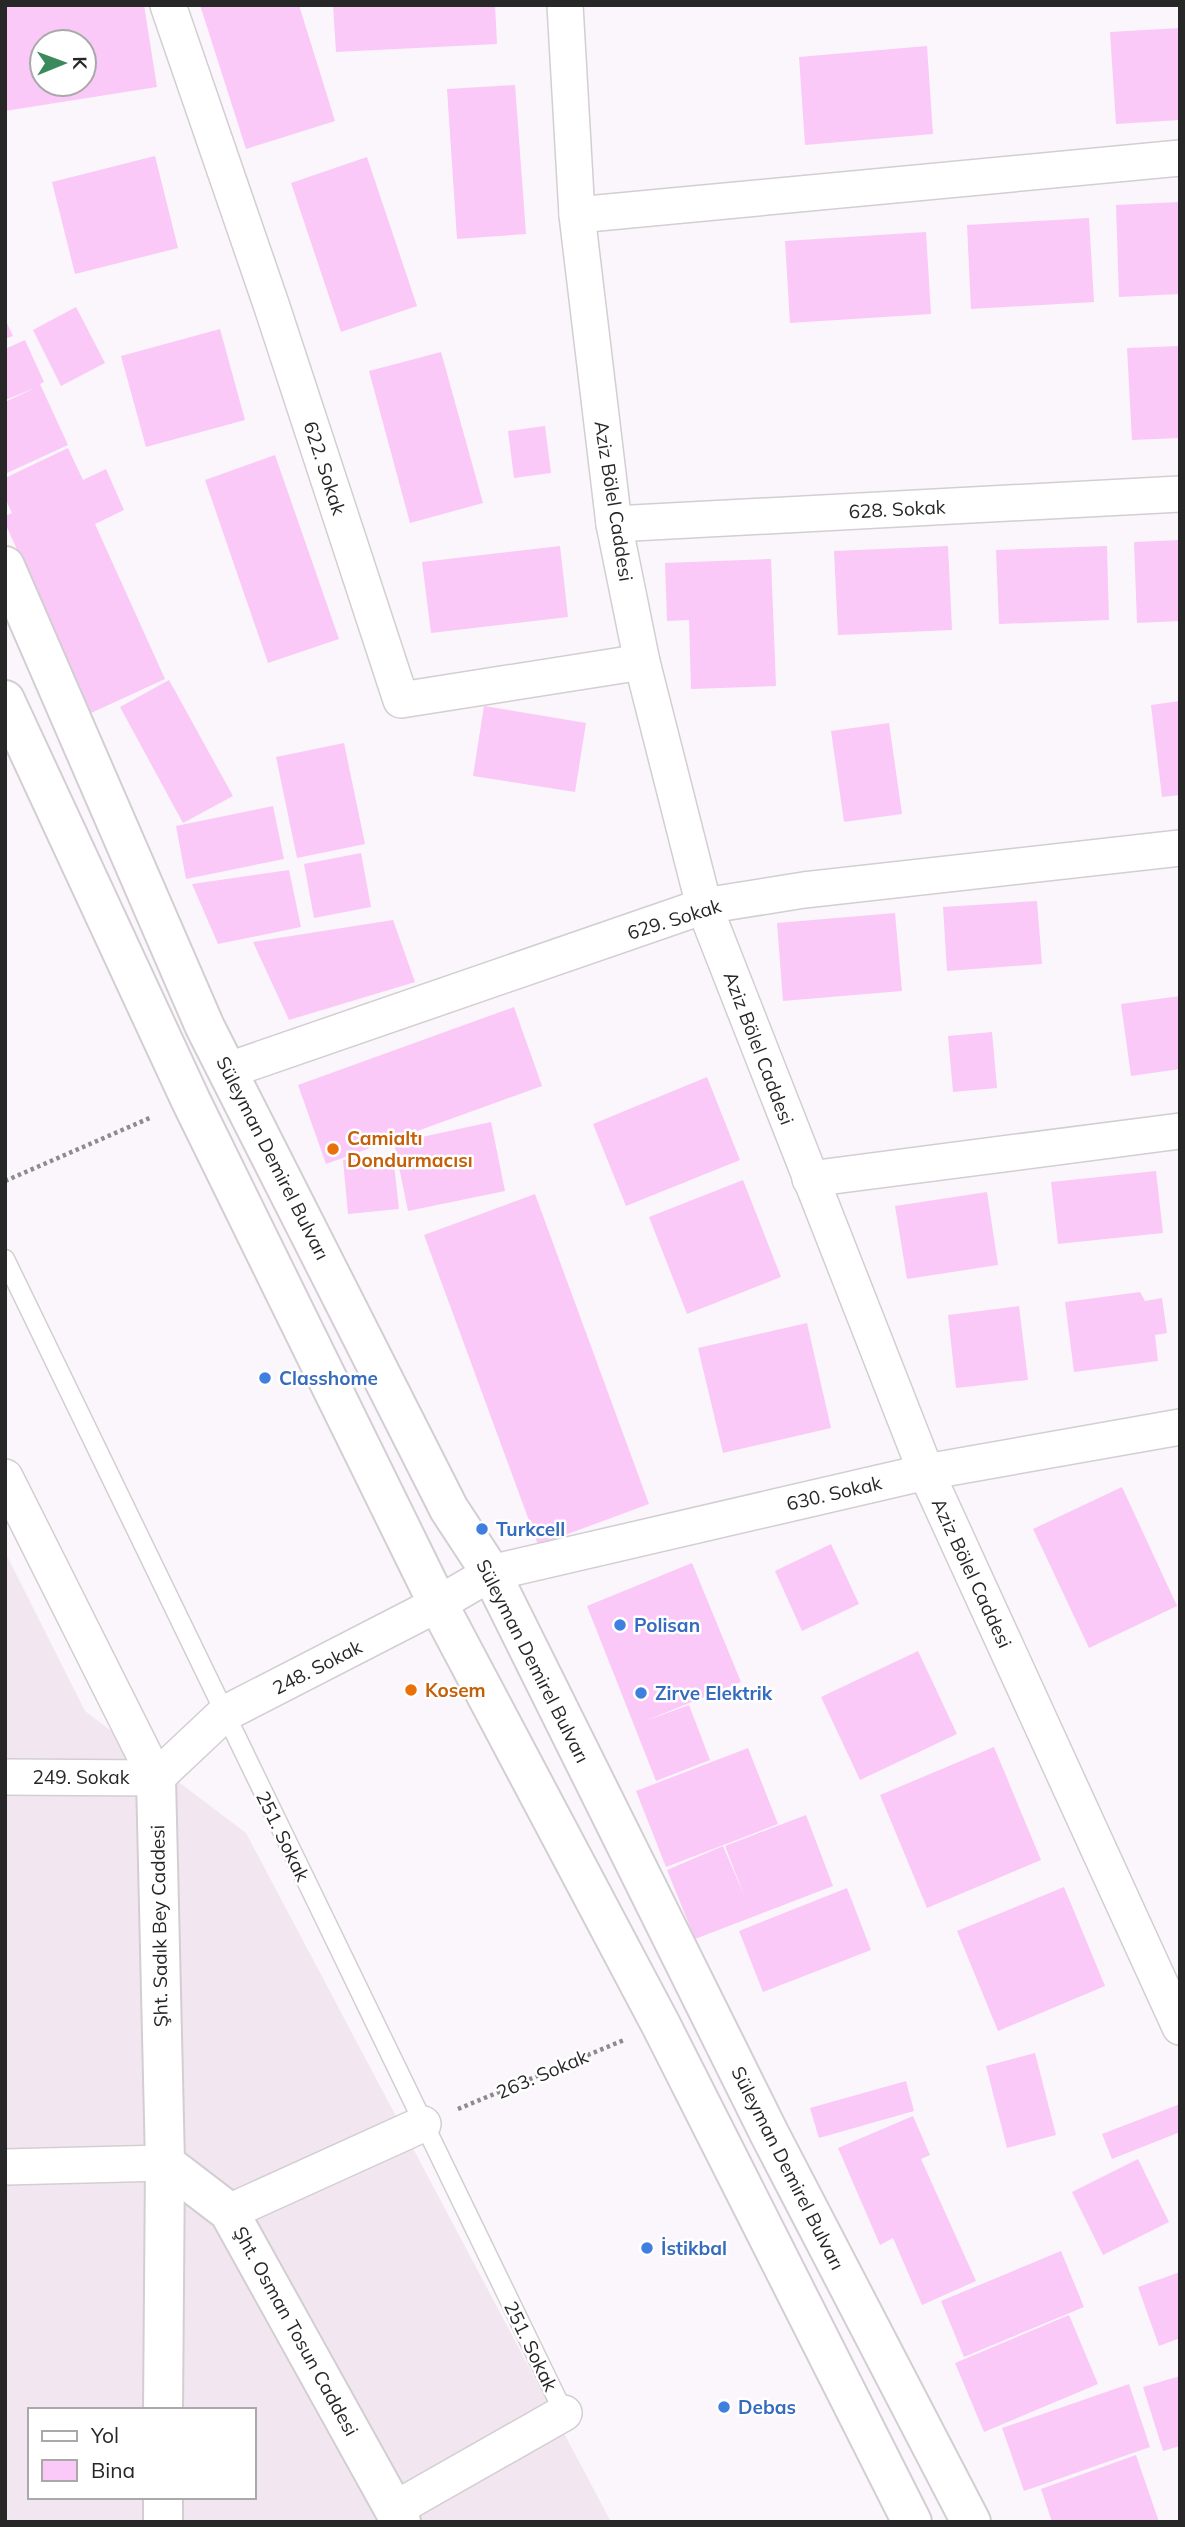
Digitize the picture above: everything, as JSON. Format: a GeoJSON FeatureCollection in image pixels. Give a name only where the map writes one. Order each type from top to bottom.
{"type":"FeatureCollection","features":[{"type":"Feature","properties":{"kind":"main road","name":"Süleyman Demirel Bulvarı"},"geometry":{"type":"LineString","coordinates":[[5,566],[205,1027],[449,1509],[491,1573],[769,2135],[971,2522]]}},
{"type":"Feature","properties":{"kind":"main road"},"geometry":{"type":"LineString","coordinates":[[5,701],[191,1101],[438,1604],[660,2025],[912,2522]]}},
{"type":"Feature","properties":{"kind":"main road","name":"Şht. Sadık Bey Caddesi"},"geometry":{"type":"LineString","coordinates":[[156,1778],[165,2163],[163,2408]]}},
{"type":"Feature","properties":{"kind":"main road","name":"Şht. Osman Tosun Caddesi"},"geometry":{"type":"LineString","coordinates":[[165,2163],[229,2212],[398,2515]]}},
{"type":"Feature","properties":{"kind":"main road"},"geometry":{"type":"LineString","coordinates":[[163,2499],[163,2522]]}},
{"type":"Feature","properties":{"kind":"street","name":"622. Sokak"},"geometry":{"type":"LineString","coordinates":[[168,5],[271,304],[401,700],[642,662]]}},
{"type":"Feature","properties":{"kind":"street","name":"Aziz Bölel Caddesi"},"geometry":{"type":"LineString","coordinates":[[565,5],[577,215],[614,524],[642,662],[704,906],[926,1472],[1180,2027]]}},
{"type":"Feature","properties":{"kind":"street"},"geometry":{"type":"LineString","coordinates":[[577,215],[1180,158]]}},
{"type":"Feature","properties":{"kind":"street","name":"628. Sokak"},"geometry":{"type":"LineString","coordinates":[[614,524],[1180,494]]}},
{"type":"Feature","properties":{"kind":"street","name":"629. Sokak"},"geometry":{"type":"LineString","coordinates":[[229,1070],[704,906],[804,890],[1180,848]]}},
{"type":"Feature","properties":{"kind":"street"},"geometry":{"type":"LineString","coordinates":[[810,1179],[1180,1131]]}},
{"type":"Feature","properties":{"kind":"street","name":"630. Sokak"},"geometry":{"type":"LineString","coordinates":[[491,1573],[926,1472],[1180,1427]]}},
{"type":"Feature","properties":{"kind":"street","name":"Şht. Sadık Bey Caddesi"},"geometry":{"type":"LineString","coordinates":[[5,1477],[156,1778]]}},
{"type":"Feature","properties":{"kind":"street","name":"248. Sokak"},"geometry":{"type":"LineString","coordinates":[[156,1778],[224,1714],[438,1604],[491,1573]]}},
{"type":"Feature","properties":{"kind":"street","name":"249. Sokak"},"geometry":{"type":"LineString","coordinates":[[5,1777],[156,1778]]}},
{"type":"Feature","properties":{"kind":"street"},"geometry":{"type":"LineString","coordinates":[[229,2212],[423,2124]]}},
{"type":"Feature","properties":{"kind":"street"},"geometry":{"type":"LineString","coordinates":[[5,2166],[165,2163]]}},
{"type":"Feature","properties":{"kind":"street"},"geometry":{"type":"LineString","coordinates":[[398,2515],[564,2413]]}},
{"type":"Feature","properties":{"kind":"lane","name":"251. Sokak"},"geometry":{"type":"LineString","coordinates":[[5,1259],[564,2413]]}},
{"type":"Feature","properties":{"kind":"path"},"geometry":{"type":"LineString","coordinates":[[5,1181],[191,1101]]}},
{"type":"Feature","properties":{"kind":"path","name":"263. Sokak"},"geometry":{"type":"LineString","coordinates":[[423,2124],[660,2025]]}},
{"type":"Feature","properties":{"kind":"shaded area"},"geometry":{"type":"Polygon","coordinates":[[[5,1552],[85,1711],[246,1833],[611,2522],[5,2522],[5,1552]]]}},
{"type":"Feature","properties":{"kind":"building"},"geometry":{"type":"Polygon","coordinates":[[[5,5],[144,5],[157,87],[98,96],[98,28],[28,28],[28,98],[87,98],[5,111],[5,5]]]}},
{"type":"Feature","properties":{"kind":"building"},"geometry":{"type":"Polygon","coordinates":[[[200,5],[299,5],[335,121],[246,149],[200,5]]]}},
{"type":"Feature","properties":{"kind":"building"},"geometry":{"type":"Polygon","coordinates":[[[333,5],[495,5],[497,44],[336,52],[333,5]]]}},
{"type":"Feature","properties":{"kind":"building"},"geometry":{"type":"Polygon","coordinates":[[[1180,28],[1180,120],[1116,124],[1110,32],[1180,28]]]}},
{"type":"Feature","properties":{"kind":"building"},"geometry":{"type":"Polygon","coordinates":[[[927,46],[933,134],[805,145],[799,57],[927,46]]]}},
{"type":"Feature","properties":{"kind":"building"},"geometry":{"type":"Polygon","coordinates":[[[515,85],[526,234],[457,239],[447,89],[515,85]]]}},
{"type":"Feature","properties":{"kind":"building"},"geometry":{"type":"Polygon","coordinates":[[[155,156],[178,248],[75,274],[52,182],[155,156]]]}},
{"type":"Feature","properties":{"kind":"building"},"geometry":{"type":"Polygon","coordinates":[[[367,157],[417,306],[341,332],[291,183],[367,157]]]}},
{"type":"Feature","properties":{"kind":"building"},"geometry":{"type":"Polygon","coordinates":[[[1180,202],[1180,294],[1119,297],[1116,205],[1180,202]]]}},
{"type":"Feature","properties":{"kind":"building"},"geometry":{"type":"Polygon","coordinates":[[[1089,218],[1094,302],[971,309],[967,225],[1089,218]]]}},
{"type":"Feature","properties":{"kind":"building"},"geometry":{"type":"Polygon","coordinates":[[[926,232],[931,314],[790,323],[785,241],[926,232]]]}},
{"type":"Feature","properties":{"kind":"building"},"geometry":{"type":"Polygon","coordinates":[[[76,307],[105,363],[61,386],[33,330],[76,307]]]}},
{"type":"Feature","properties":{"kind":"building"},"geometry":{"type":"Polygon","coordinates":[[[5,319],[13,336],[5,339],[5,319]]]}},
{"type":"Feature","properties":{"kind":"building"},"geometry":{"type":"Polygon","coordinates":[[[220,329],[245,420],[146,447],[121,356],[220,329]]]}},
{"type":"Feature","properties":{"kind":"building"},"geometry":{"type":"Polygon","coordinates":[[[25,340],[44,382],[40,384],[68,445],[5,474],[5,402],[35,388],[5,400],[5,349],[25,340]]]}},
{"type":"Feature","properties":{"kind":"building"},"geometry":{"type":"Polygon","coordinates":[[[1180,346],[1180,438],[1132,440],[1127,348],[1180,346]]]}},
{"type":"Feature","properties":{"kind":"building"},"geometry":{"type":"Polygon","coordinates":[[[441,352],[483,503],[410,523],[369,371],[441,352]]]}},
{"type":"Feature","properties":{"kind":"building"},"geometry":{"type":"Polygon","coordinates":[[[545,426],[551,473],[514,478],[508,431],[545,426]]]}},
{"type":"Feature","properties":{"kind":"building"},"geometry":{"type":"Polygon","coordinates":[[[68,448],[83,480],[106,469],[124,510],[95,524],[165,679],[91,713],[5,523],[5,516],[12,513],[5,498],[5,478],[68,448]]]}},
{"type":"Feature","properties":{"kind":"building"},"geometry":{"type":"Polygon","coordinates":[[[275,455],[339,639],[268,663],[205,480],[275,455]]]}},
{"type":"Feature","properties":{"kind":"building"},"geometry":{"type":"Polygon","coordinates":[[[1180,540],[1180,621],[1137,623],[1134,542],[1180,540]]]}},
{"type":"Feature","properties":{"kind":"building"},"geometry":{"type":"Polygon","coordinates":[[[560,546],[568,617],[431,633],[422,562],[560,546]]]}},
{"type":"Feature","properties":{"kind":"building"},"geometry":{"type":"Polygon","coordinates":[[[948,546],[952,630],[838,635],[834,551],[948,546]]]}},
{"type":"Feature","properties":{"kind":"building"},"geometry":{"type":"Polygon","coordinates":[[[1107,546],[1109,620],[999,624],[996,550],[1107,546]]]}},
{"type":"Feature","properties":{"kind":"building"},"geometry":{"type":"Polygon","coordinates":[[[771,559],[776,686],[691,689],[689,620],[667,621],[665,563],[771,559]]]}},
{"type":"Feature","properties":{"kind":"building"},"geometry":{"type":"Polygon","coordinates":[[[169,680],[233,796],[183,823],[120,707],[169,680]]]}},
{"type":"Feature","properties":{"kind":"building"},"geometry":{"type":"Polygon","coordinates":[[[1180,701],[1180,795],[1162,797],[1151,705],[1180,701]]]}},
{"type":"Feature","properties":{"kind":"building"},"geometry":{"type":"Polygon","coordinates":[[[484,706],[586,723],[575,792],[473,776],[484,706]]]}},
{"type":"Feature","properties":{"kind":"building"},"geometry":{"type":"Polygon","coordinates":[[[889,723],[902,814],[844,822],[831,731],[889,723]]]}},
{"type":"Feature","properties":{"kind":"building"},"geometry":{"type":"Polygon","coordinates":[[[344,743],[365,844],[297,858],[276,757],[344,743]]]}},
{"type":"Feature","properties":{"kind":"building"},"geometry":{"type":"Polygon","coordinates":[[[273,806],[284,859],[186,879],[176,826],[273,806]]]}},
{"type":"Feature","properties":{"kind":"building"},"geometry":{"type":"Polygon","coordinates":[[[361,853],[371,907],[314,918],[304,864],[361,853]]]}},
{"type":"Feature","properties":{"kind":"building"},"geometry":{"type":"Polygon","coordinates":[[[289,870],[301,927],[218,944],[192,884],[289,870]]]}},
{"type":"Feature","properties":{"kind":"building"},"geometry":{"type":"Polygon","coordinates":[[[1037,901],[1042,964],[947,971],[943,907],[1037,901]]]}},
{"type":"Feature","properties":{"kind":"building"},"geometry":{"type":"Polygon","coordinates":[[[895,913],[902,991],[783,1001],[777,923],[895,913]]]}},
{"type":"Feature","properties":{"kind":"building"},"geometry":{"type":"Polygon","coordinates":[[[393,920],[415,982],[289,1020],[253,942],[393,920]]]}},
{"type":"Feature","properties":{"kind":"building"},"geometry":{"type":"Polygon","coordinates":[[[1180,996],[1180,1069],[1131,1076],[1121,1004],[1180,996]]]}},
{"type":"Feature","properties":{"kind":"building"},"geometry":{"type":"Polygon","coordinates":[[[514,1007],[542,1086],[326,1164],[298,1085],[514,1007]]]}},
{"type":"Feature","properties":{"kind":"building"},"geometry":{"type":"Polygon","coordinates":[[[992,1032],[997,1088],[953,1092],[948,1036],[992,1032]]]}},
{"type":"Feature","properties":{"kind":"building"},"geometry":{"type":"Polygon","coordinates":[[[707,1077],[740,1160],[626,1206],[593,1124],[707,1077]]]}},
{"type":"Feature","properties":{"kind":"building"},"geometry":{"type":"Polygon","coordinates":[[[491,1122],[505,1191],[408,1211],[394,1143],[491,1122]]]}},
{"type":"Feature","properties":{"kind":"building"},"geometry":{"type":"Polygon","coordinates":[[[393,1155],[399,1209],[348,1214],[343,1160],[393,1155]]]}},
{"type":"Feature","properties":{"kind":"building"},"geometry":{"type":"Polygon","coordinates":[[[1156,1171],[1163,1233],[1058,1244],[1051,1182],[1156,1171]]]}},
{"type":"Feature","properties":{"kind":"building"},"geometry":{"type":"Polygon","coordinates":[[[743,1180],[781,1277],[687,1314],[649,1217],[743,1180]]]}},
{"type":"Feature","properties":{"kind":"building"},"geometry":{"type":"Polygon","coordinates":[[[987,1192],[998,1265],[907,1279],[895,1206],[987,1192]]]}},
{"type":"Feature","properties":{"kind":"building"},"geometry":{"type":"Polygon","coordinates":[[[535,1194],[649,1504],[538,1545],[424,1235],[535,1194]]]}},
{"type":"Feature","properties":{"kind":"building"},"geometry":{"type":"Polygon","coordinates":[[[1140,1292],[1145,1301],[1162,1298],[1167,1333],[1155,1335],[1158,1361],[1074,1372],[1065,1302],[1140,1292]]]}},
{"type":"Feature","properties":{"kind":"building"},"geometry":{"type":"Polygon","coordinates":[[[1019,1306],[1028,1380],[956,1388],[948,1315],[1019,1306]]]}},
{"type":"Feature","properties":{"kind":"building"},"geometry":{"type":"Polygon","coordinates":[[[807,1323],[831,1428],[723,1453],[698,1348],[807,1323]]]}},
{"type":"Feature","properties":{"kind":"building"},"geometry":{"type":"Polygon","coordinates":[[[1122,1487],[1177,1606],[1089,1648],[1033,1529],[1122,1487]]]}},
{"type":"Feature","properties":{"kind":"building"},"geometry":{"type":"Polygon","coordinates":[[[831,1544],[859,1604],[802,1631],[775,1571],[831,1544]]]}},
{"type":"Feature","properties":{"kind":"building"},"geometry":{"type":"Polygon","coordinates":[[[692,1563],[741,1682],[645,1721],[689,1705],[710,1760],[656,1781],[587,1606],[692,1563]]]}},
{"type":"Feature","properties":{"kind":"building"},"geometry":{"type":"Polygon","coordinates":[[[918,1651],[957,1734],[860,1780],[821,1697],[918,1651]]]}},
{"type":"Feature","properties":{"kind":"building"},"geometry":{"type":"Polygon","coordinates":[[[994,1747],[1041,1860],[927,1908],[880,1795],[994,1747]]]}},
{"type":"Feature","properties":{"kind":"building"},"geometry":{"type":"Polygon","coordinates":[[[748,1748],[778,1824],[666,1867],[636,1791],[748,1748]]]}},
{"type":"Feature","properties":{"kind":"building"},"geometry":{"type":"Polygon","coordinates":[[[806,1815],[833,1886],[695,1939],[667,1870],[723,1846],[744,1895],[725,1846],[806,1815]]]}},
{"type":"Feature","properties":{"kind":"building"},"geometry":{"type":"Polygon","coordinates":[[[1064,1887],[1105,1986],[998,2031],[957,1931],[1064,1887]]]}},
{"type":"Feature","properties":{"kind":"building"},"geometry":{"type":"Polygon","coordinates":[[[847,1888],[871,1950],[763,1992],[739,1931],[847,1888]]]}},
{"type":"Feature","properties":{"kind":"building"},"geometry":{"type":"Polygon","coordinates":[[[1035,2053],[1056,2135],[1007,2148],[986,2066],[1035,2053]]]}},
{"type":"Feature","properties":{"kind":"building"},"geometry":{"type":"Polygon","coordinates":[[[906,2081],[914,2111],[819,2138],[810,2108],[906,2081]]]}},
{"type":"Feature","properties":{"kind":"building"},"geometry":{"type":"Polygon","coordinates":[[[1180,2104],[1180,2132],[1112,2159],[1102,2134],[1180,2104]]]}},
{"type":"Feature","properties":{"kind":"building"},"geometry":{"type":"Polygon","coordinates":[[[913,2116],[930,2155],[921,2159],[976,2281],[922,2305],[893,2238],[880,2245],[838,2148],[913,2116]]]}},
{"type":"Feature","properties":{"kind":"building"},"geometry":{"type":"Polygon","coordinates":[[[1138,2159],[1169,2222],[1103,2255],[1072,2192],[1138,2159]]]}},
{"type":"Feature","properties":{"kind":"building"},"geometry":{"type":"Polygon","coordinates":[[[1061,2251],[1084,2307],[964,2357],[941,2301],[1061,2251]]]}},
{"type":"Feature","properties":{"kind":"building"},"geometry":{"type":"Polygon","coordinates":[[[1180,2272],[1180,2338],[1159,2346],[1138,2287],[1180,2272]]]}},
{"type":"Feature","properties":{"kind":"building"},"geometry":{"type":"Polygon","coordinates":[[[1069,2315],[1098,2384],[984,2432],[955,2363],[1069,2315]]]}},
{"type":"Feature","properties":{"kind":"building"},"geometry":{"type":"Polygon","coordinates":[[[1180,2376],[1180,2446],[1163,2451],[1143,2387],[1180,2376]]]}},
{"type":"Feature","properties":{"kind":"building"},"geometry":{"type":"Polygon","coordinates":[[[1129,2384],[1150,2447],[1024,2491],[1002,2428],[1129,2384]]]}},
{"type":"Feature","properties":{"kind":"building"},"geometry":{"type":"Polygon","coordinates":[[[1136,2455],[1159,2522],[1052,2522],[1041,2489],[1136,2455]]]}},
{"type":"Feature","properties":{"kind":"place","name":"Camialtı Dondurmacısı"},"geometry":{"type":"Point","coordinates":[333,1149]}},
{"type":"Feature","properties":{"kind":"place","name":"Classhome"},"geometry":{"type":"Point","coordinates":[265,1378]}},
{"type":"Feature","properties":{"kind":"place","name":"Turkcell"},"geometry":{"type":"Point","coordinates":[482,1529]}},
{"type":"Feature","properties":{"kind":"place","name":"Polisan"},"geometry":{"type":"Point","coordinates":[620,1625]}},
{"type":"Feature","properties":{"kind":"place","name":"Kosem"},"geometry":{"type":"Point","coordinates":[411,1690]}},
{"type":"Feature","properties":{"kind":"place","name":"Zirve Elektrik"},"geometry":{"type":"Point","coordinates":[641,1693]}},
{"type":"Feature","properties":{"kind":"place","name":"İstikbal"},"geometry":{"type":"Point","coordinates":[647,2248]}},
{"type":"Feature","properties":{"kind":"place","name":"Debas"},"geometry":{"type":"Point","coordinates":[724,2407]}}]}
